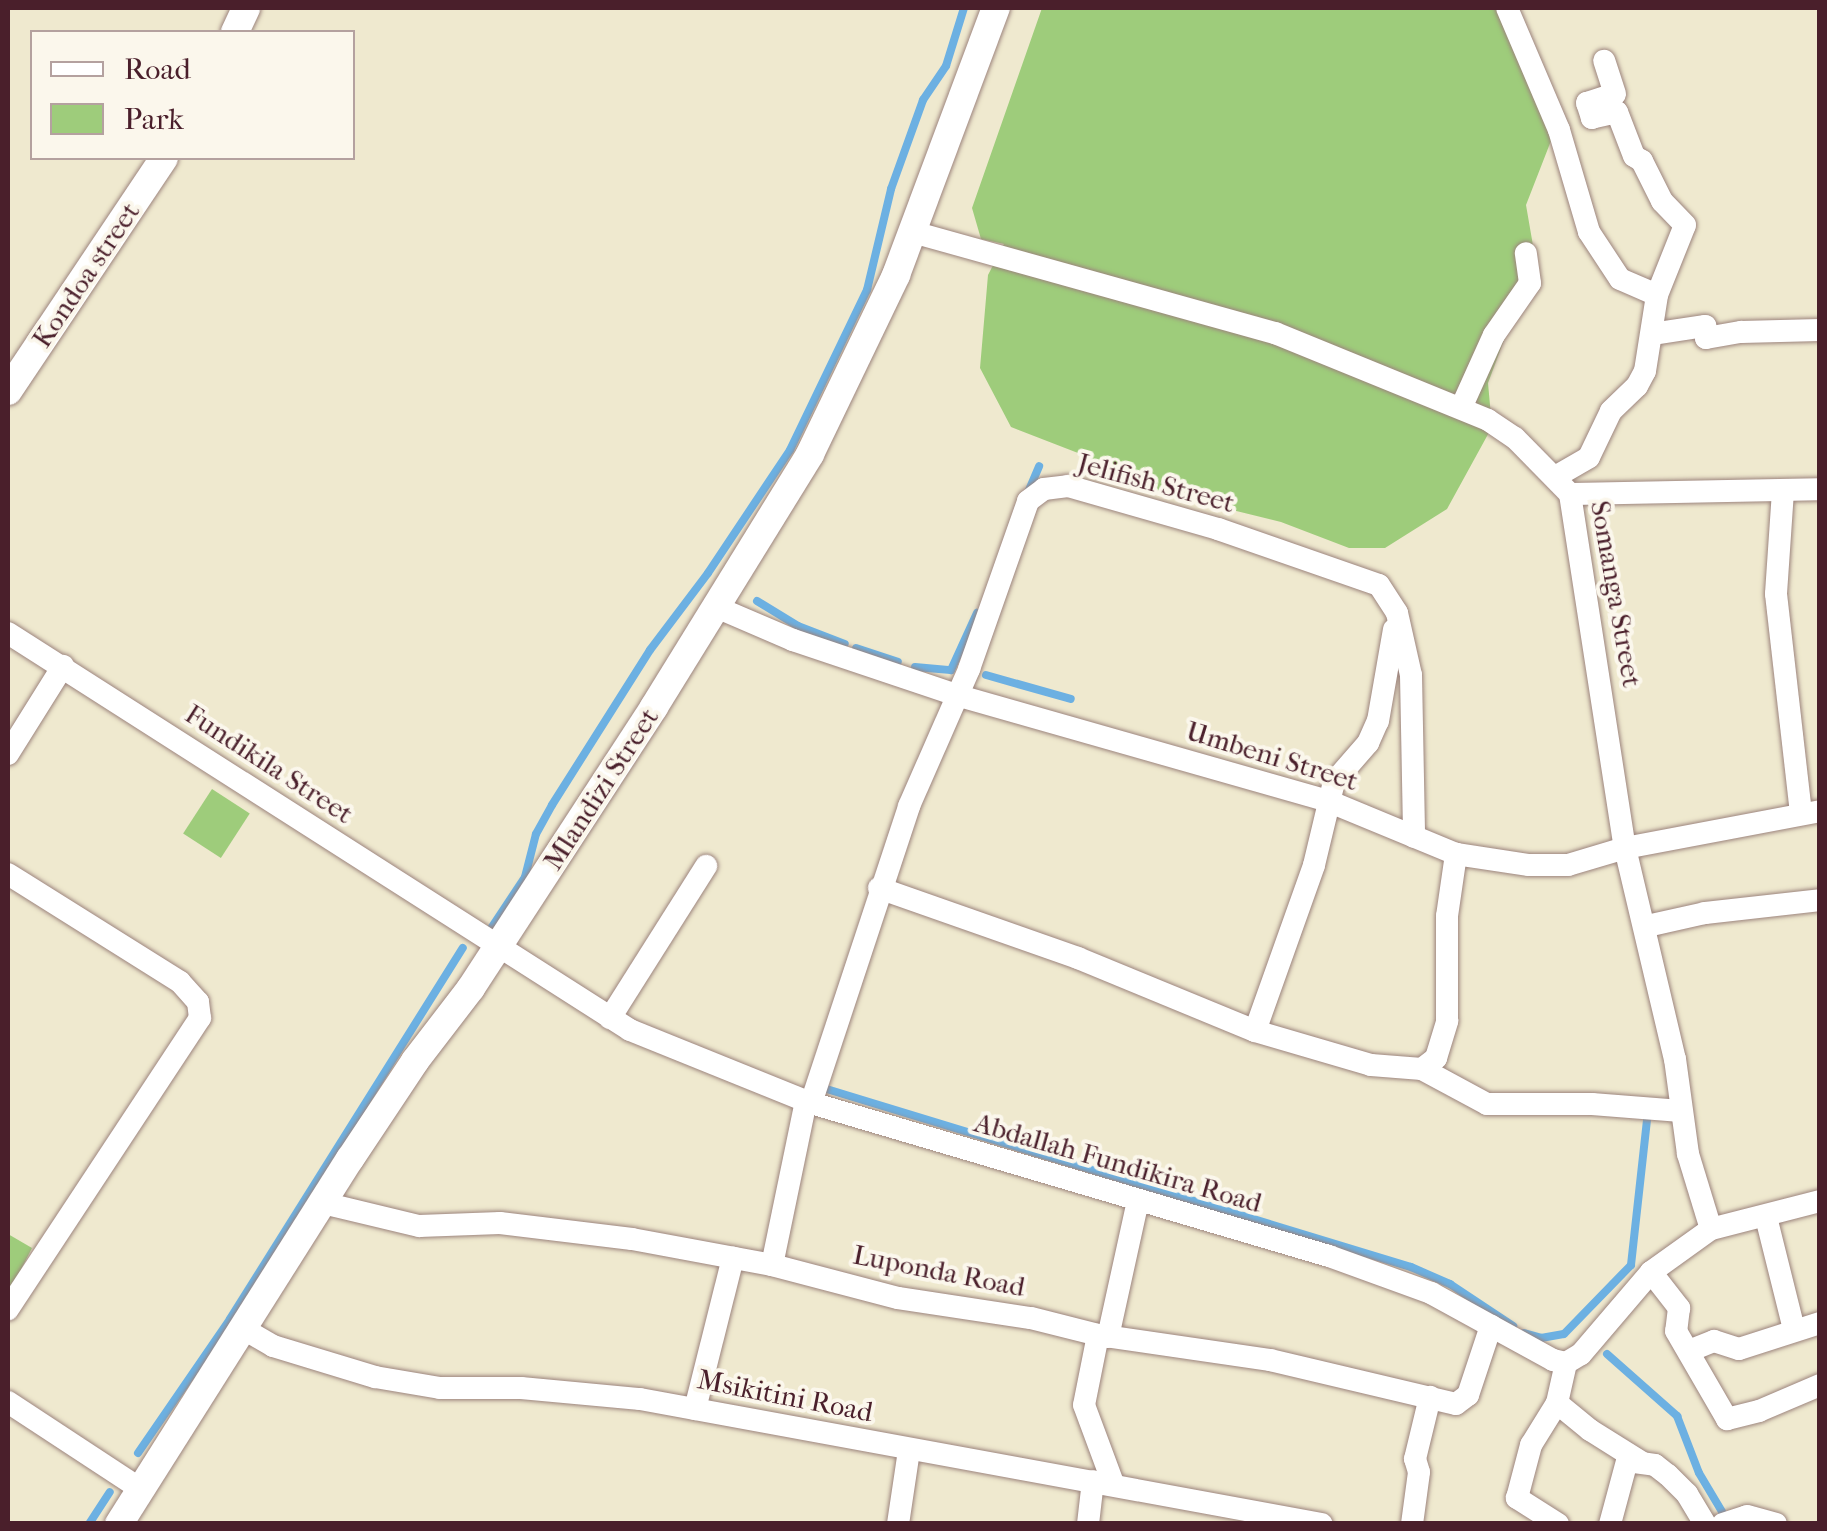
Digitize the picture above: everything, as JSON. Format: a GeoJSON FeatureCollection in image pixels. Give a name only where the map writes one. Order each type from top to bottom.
{"type":"FeatureCollection","features":[{"type":"Feature","properties":{"kind":"street","name":"Mlandizi Street"},"geometry":{"type":"LineString","coordinates":[[127,1521],[242,1328],[415,1060],[496,948],[810,454],[913,232],[996,8]]}},
{"type":"Feature","properties":{"kind":"street"},"geometry":{"type":"LineString","coordinates":[[1506,8],[1559,130],[1589,232],[1620,279],[1657,295]]}},
{"type":"Feature","properties":{"kind":"street"},"geometry":{"type":"LineString","coordinates":[[1563,486],[1589,457],[1611,411],[1645,371],[1657,295],[1685,225],[1662,201],[1642,161],[1634,156],[1617,112],[1592,118],[1586,104],[1614,94],[1604,61]]}},
{"type":"Feature","properties":{"kind":"street","name":"Kondoa street"},"geometry":{"type":"LineString","coordinates":[[8,391],[163,160]]}},
{"type":"Feature","properties":{"kind":"street","name":"Somanga Street"},"geometry":{"type":"LineString","coordinates":[[913,232],[1275,334],[1461,408],[1516,438],[1563,486],[1625,848],[1676,1059],[1680,1111],[1694,1180],[1711,1228]]}},
{"type":"Feature","properties":{"kind":"street"},"geometry":{"type":"LineString","coordinates":[[1461,408],[1494,335],[1530,282],[1526,253]]}},
{"type":"Feature","properties":{"kind":"street"},"geometry":{"type":"LineString","coordinates":[[1652,334],[1705,326],[1706,338],[1741,332],[1820,330]]}},
{"type":"Feature","properties":{"kind":"street","name":"Jelifish Street"},"geometry":{"type":"LineString","coordinates":[[772,1265],[808,1102],[879,888],[1028,501],[1044,490],[1068,486],[1218,528],[1379,585],[1397,612]]}},
{"type":"Feature","properties":{"kind":"street"},"geometry":{"type":"LineString","coordinates":[[1563,486],[1820,489]]}},
{"type":"Feature","properties":{"kind":"street"},"geometry":{"type":"LineString","coordinates":[[1783,491],[1776,594],[1810,812]]}},
{"type":"Feature","properties":{"kind":"street","name":"Umbeni Street"},"geometry":{"type":"LineString","coordinates":[[716,606],[793,640],[956,695],[1328,801],[1456,854],[1550,867],[1625,848],[1810,812]]}},
{"type":"Feature","properties":{"kind":"street"},"geometry":{"type":"LineString","coordinates":[[1255,1031],[1314,866],[1334,782],[1368,743],[1378,721],[1397,612]]}},
{"type":"Feature","properties":{"kind":"street"},"geometry":{"type":"LineString","coordinates":[[1397,612],[1411,676],[1414,838]]}},
{"type":"Feature","properties":{"kind":"street","name":"Fundikila Street"},"geometry":{"type":"LineString","coordinates":[[8,633],[496,948]]}},
{"type":"Feature","properties":{"kind":"street"},"geometry":{"type":"LineString","coordinates":[[8,754],[63,666]]}},
{"type":"Feature","properties":{"kind":"street"},"geometry":{"type":"LineString","coordinates":[[1422,1069],[1436,1058],[1448,1021],[1448,916],[1456,854]]}},
{"type":"Feature","properties":{"kind":"street"},"geometry":{"type":"LineString","coordinates":[[610,1018],[706,866]]}},
{"type":"Feature","properties":{"kind":"street"},"geometry":{"type":"LineString","coordinates":[[8,874],[180,982],[198,1002],[200,1018],[8,1309]]}},
{"type":"Feature","properties":{"kind":"street"},"geometry":{"type":"LineString","coordinates":[[879,888],[1078,958],[1255,1031],[1371,1065],[1422,1069],[1487,1104],[1592,1104],[1680,1111]]}},
{"type":"Feature","properties":{"kind":"street"},"geometry":{"type":"LineString","coordinates":[[1646,926],[1705,913],[1820,900]]}},
{"type":"Feature","properties":{"kind":"street","name":"Abdallah Fundikira Road"},"geometry":{"type":"LineString","coordinates":[[496,948],[610,1018],[671,1048],[808,1102],[1329,1256],[1430,1293],[1566,1362]]}},
{"type":"Feature","properties":{"kind":"street"},"geometry":{"type":"LineString","coordinates":[[1088,1524],[1103,1482],[1084,1405],[1138,1200]]}},
{"type":"Feature","properties":{"kind":"street"},"geometry":{"type":"LineString","coordinates":[[1512,1524],[1530,1445],[1557,1403],[1566,1362],[1593,1343],[1651,1272],[1692,1246],[1711,1228],[1766,1218],[1820,1202]]}},
{"type":"Feature","properties":{"kind":"street","name":"Luponda Road"},"geometry":{"type":"LineString","coordinates":[[323,1203],[419,1226],[500,1222],[733,1258],[898,1298],[1031,1318],[1103,1336],[1270,1360],[1456,1404],[1468,1395],[1491,1326]]}},
{"type":"Feature","properties":{"kind":"street"},"geometry":{"type":"LineString","coordinates":[[1766,1218],[1794,1329]]}},
{"type":"Feature","properties":{"kind":"street"},"geometry":{"type":"LineString","coordinates":[[695,1409],[733,1258]]}},
{"type":"Feature","properties":{"kind":"street"},"geometry":{"type":"LineString","coordinates":[[1651,1272],[1679,1308],[1676,1331],[1727,1419],[1758,1411],[1820,1385]]}},
{"type":"Feature","properties":{"kind":"street"},"geometry":{"type":"LineString","coordinates":[[1689,1352],[1714,1341],[1739,1349],[1820,1323]]}},
{"type":"Feature","properties":{"kind":"street","name":"Msikitini Road"},"geometry":{"type":"LineString","coordinates":[[242,1328],[274,1346],[320,1363],[407,1383],[440,1388],[577,1393],[695,1409],[1322,1524]]}},
{"type":"Feature","properties":{"kind":"street"},"geometry":{"type":"LineString","coordinates":[[1412,1524],[1420,1472],[1416,1459],[1430,1397]]}},
{"type":"Feature","properties":{"kind":"street"},"geometry":{"type":"LineString","coordinates":[[8,1402],[142,1490]]}},
{"type":"Feature","properties":{"kind":"street"},"geometry":{"type":"LineString","coordinates":[[1557,1403],[1590,1430],[1668,1475],[1688,1494],[1705,1524]]}},
{"type":"Feature","properties":{"kind":"street"},"geometry":{"type":"LineString","coordinates":[[898,1524],[909,1450]]}},
{"type":"Feature","properties":{"kind":"street"},"geometry":{"type":"LineString","coordinates":[[1610,1524],[1627,1461],[1641,1462]]}},
{"type":"Feature","properties":{"kind":"street"},"geometry":{"type":"LineString","coordinates":[[1518,1500],[1558,1524]]}},
{"type":"Feature","properties":{"kind":"street"},"geometry":{"type":"LineString","coordinates":[[1723,1524],[1747,1516],[1776,1524]]}},
{"type":"Feature","properties":{"kind":"green space"},"geometry":{"type":"Polygon","coordinates":[[[1042,8],[1503,8],[1556,128],[1526,205],[1535,257],[1488,383],[1492,427],[1447,509],[1385,548],[1349,548],[1281,522],[1147,489],[1078,453],[1011,427],[980,368],[988,275],[1004,244],[981,239],[972,208],[1042,8]]]}},
{"type":"Feature","properties":{"kind":"green space"},"geometry":{"type":"Polygon","coordinates":[[[212,789],[250,814],[221,858],[183,833],[212,789]]]}},
{"type":"Feature","properties":{"kind":"green space"},"geometry":{"type":"Polygon","coordinates":[[[8,1234],[32,1248],[8,1295],[8,1234]]]}},
{"type":"Feature","properties":{"kind":"waterway"},"geometry":{"type":"LineString","coordinates":[[488,933],[525,877],[536,834],[552,805],[650,650],[708,573],[790,450],[867,290],[891,189],[923,100],[946,66],[964,8]]}},
{"type":"Feature","properties":{"kind":"waterway"},"geometry":{"type":"LineString","coordinates":[[1029,490],[1039,466]]}},
{"type":"Feature","properties":{"kind":"waterway"},"geometry":{"type":"LineString","coordinates":[[757,601],[798,626],[845,644]]}},
{"type":"Feature","properties":{"kind":"waterway"},"geometry":{"type":"LineString","coordinates":[[915,667],[951,670],[977,613]]}},
{"type":"Feature","properties":{"kind":"waterway"},"geometry":{"type":"LineString","coordinates":[[856,648],[898,662]]}},
{"type":"Feature","properties":{"kind":"waterway"},"geometry":{"type":"LineString","coordinates":[[986,675],[1071,699]]}},
{"type":"Feature","properties":{"kind":"waterway"},"geometry":{"type":"LineString","coordinates":[[138,1453],[230,1319],[463,948]]}},
{"type":"Feature","properties":{"kind":"waterway"},"geometry":{"type":"LineString","coordinates":[[820,1087],[1411,1267],[1450,1284],[1513,1326]]}},
{"type":"Feature","properties":{"kind":"waterway"},"geometry":{"type":"LineString","coordinates":[[1524,1333],[1541,1338],[1564,1334],[1631,1265],[1648,1112]]}},
{"type":"Feature","properties":{"kind":"waterway"},"geometry":{"type":"LineString","coordinates":[[1607,1354],[1677,1416],[1699,1473],[1727,1520]]}},
{"type":"Feature","properties":{"kind":"waterway"},"geometry":{"type":"LineString","coordinates":[[89,1524],[110,1492]]}}]}
